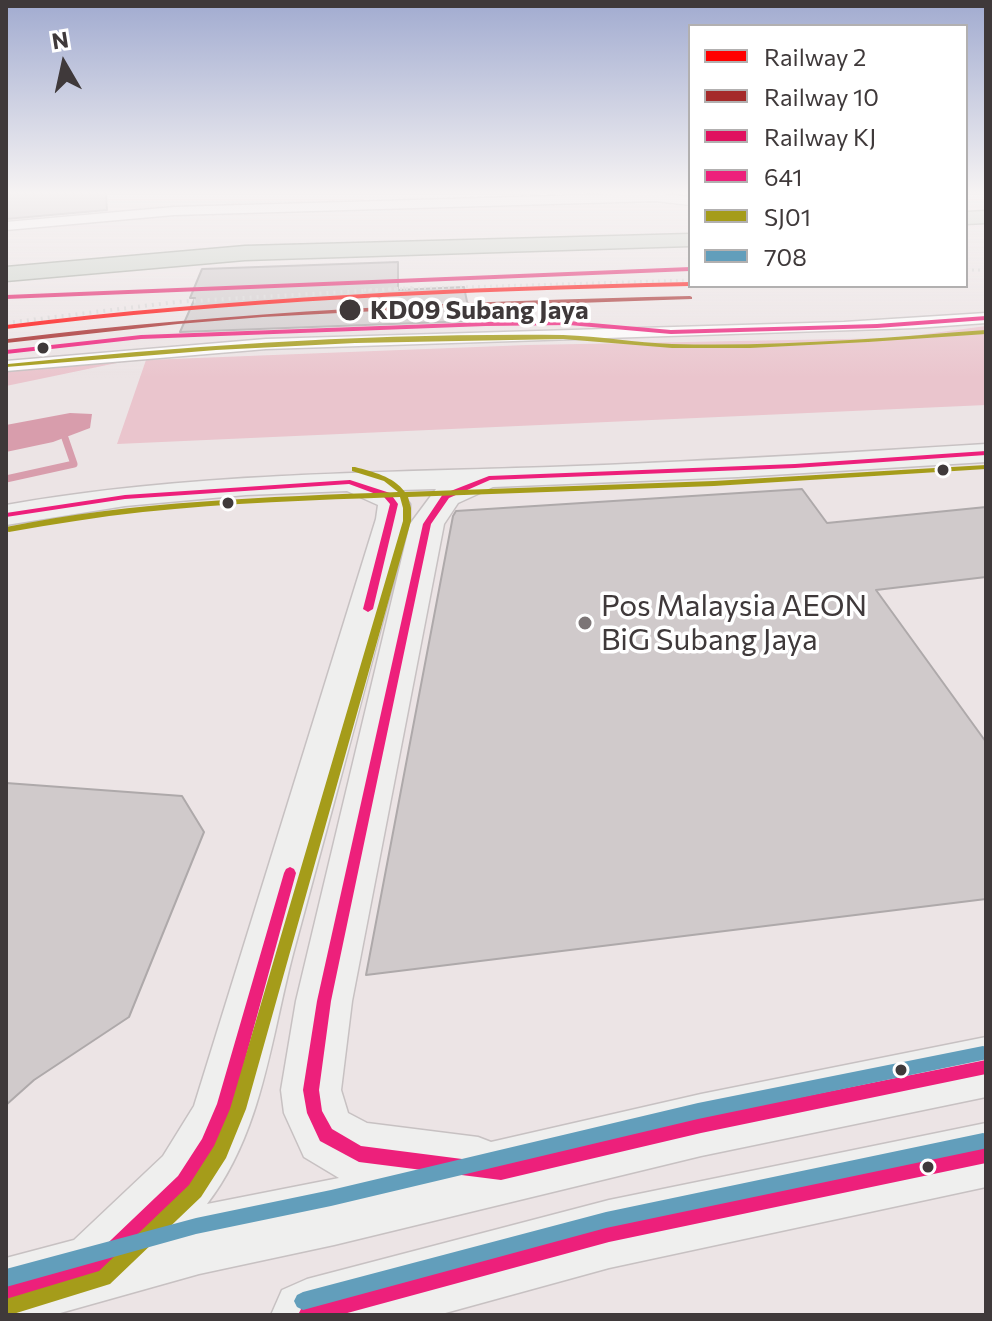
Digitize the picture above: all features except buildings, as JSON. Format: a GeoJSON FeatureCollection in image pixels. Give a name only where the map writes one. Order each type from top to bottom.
{"type":"FeatureCollection","features":[{"type":"Feature","properties":{"kind":"highway"},"geometry":{"type":"LineString","coordinates":[[6,261],[69,255]]}},
{"type":"Feature","properties":{"kind":"highway"},"geometry":{"type":"LineString","coordinates":[[6,274],[219,255]]}},
{"type":"Feature","properties":{"kind":"main road"},"geometry":{"type":"LineString","coordinates":[[6,515],[125,497],[350,482],[795,466],[986,453]]}},
{"type":"Feature","properties":{"kind":"main road"},"geometry":{"type":"LineString","coordinates":[[489,478],[446,496],[427,524],[324,1001],[311,1090],[315,1113],[326,1135],[359,1154],[501,1172]]}},
{"type":"Feature","properties":{"kind":"main road"},"geometry":{"type":"LineString","coordinates":[[95,1267],[184,1182],[208,1145],[225,1104],[393,519],[394,504],[387,495],[350,482]]}},
{"type":"Feature","properties":{"kind":"main road"},"geometry":{"type":"LineString","coordinates":[[6,1293],[199,1240],[701,1125],[986,1067]]}},
{"type":"Feature","properties":{"kind":"main road"},"geometry":{"type":"LineString","coordinates":[[307,1315],[609,1234],[986,1155]]}},
{"type":"Feature","properties":{"kind":"street"},"geometry":{"type":"LineString","coordinates":[[6,366],[109,353],[219,346],[877,326],[986,318]]}},
{"type":"Feature","properties":{"kind":"shaded area"},"geometry":{"type":"Polygon","coordinates":[[[986,326],[986,405],[117,444],[146,360],[527,345],[896,338],[986,326]]]}},
{"type":"Feature","properties":{"kind":"shaded area"},"geometry":{"type":"Polygon","coordinates":[[[136,359],[6,386],[6,372],[90,361],[136,359]]]}},
{"type":"Feature","properties":{"kind":"shaded area"},"geometry":{"type":"Polygon","coordinates":[[[70,413],[92,414],[90,428],[53,442],[6,452],[6,425],[70,413]]]}},
{"type":"Feature","properties":{"kind":"waterway"},"geometry":{"type":"LineString","coordinates":[[6,479],[74,464],[65,438]]}},
{"type":"Feature","properties":{"kind":"railway"},"geometry":{"type":"LineString","coordinates":[[968,270],[986,270]]}},
{"type":"Feature","properties":{"kind":"railway"},"geometry":{"type":"LineString","coordinates":[[396,289],[688,280]]}},
{"type":"Feature","properties":{"kind":"railway"},"geometry":{"type":"LineString","coordinates":[[396,289],[413,288]]}},
{"type":"Feature","properties":{"kind":"railway"},"geometry":{"type":"LineString","coordinates":[[6,323],[176,302],[396,289]]}},
{"type":"Feature","properties":{"kind":"railway"},"geometry":{"type":"LineString","coordinates":[[364,290],[396,289]]}},
{"type":"Feature","properties":{"kind":"rail line","name":"KJ"},"geometry":{"type":"LineString","coordinates":[[6,297],[688,269]]}},
{"type":"Feature","properties":{"kind":"rail line","name":"2"},"geometry":{"type":"LineString","coordinates":[[6,327],[262,301],[518,288],[688,284]]}},
{"type":"Feature","properties":{"kind":"rail line","name":"10"},"geometry":{"type":"LineString","coordinates":[[8,341],[263,315],[519,302],[690,298]]}},
{"type":"Feature","properties":{"kind":"transit line","name":"641"},"geometry":{"type":"LineString","coordinates":[[6,352],[141,337],[486,324],[569,323],[671,332],[877,326],[986,318]]}},
{"type":"Feature","properties":{"kind":"transit line","name":"SJ01"},"geometry":{"type":"LineString","coordinates":[[8,366],[146,353],[355,341],[563,337],[672,346],[750,346],[986,332]]}},
{"type":"Feature","properties":{"kind":"transit line","name":"641"},"geometry":{"type":"LineString","coordinates":[[986,453],[795,466],[489,478],[446,496],[427,524],[324,1001],[311,1090],[315,1113],[326,1135],[359,1154],[501,1172],[701,1125],[986,1067]]}},
{"type":"Feature","properties":{"kind":"transit line","name":"SJ01"},"geometry":{"type":"LineString","coordinates":[[9,529],[144,510],[279,499],[660,486],[986,467]]}},
{"type":"Feature","properties":{"kind":"transit line","name":"SJ01"},"geometry":{"type":"LineString","coordinates":[[10,1306],[104,1278],[195,1191],[220,1152],[238,1109],[407,521],[405,498],[400,490],[386,480],[355,469]]}},
{"type":"Feature","properties":{"kind":"transit line","name":"641"},"geometry":{"type":"LineString","coordinates":[[6,515],[125,497],[350,482],[387,495],[394,504],[368,609]]}},
{"type":"Feature","properties":{"kind":"transit line","name":"641"},"geometry":{"type":"LineString","coordinates":[[6,1293],[95,1267],[184,1182],[208,1145],[225,1104],[290,873]]}},
{"type":"Feature","properties":{"kind":"transit line","name":"708"},"geometry":{"type":"LineString","coordinates":[[6,1278],[196,1226],[331,1198],[698,1111],[983,1053]]}},
{"type":"Feature","properties":{"kind":"transit line","name":"708"},"geometry":{"type":"LineString","coordinates":[[303,1301],[606,1220],[983,1141]]}},
{"type":"Feature","properties":{"kind":"transit line","name":"641"},"geometry":{"type":"LineString","coordinates":[[307,1315],[609,1234],[986,1155]]}},
{"type":"Feature","properties":{"kind":"place","name":"KD09 Subang Jaya"},"geometry":{"type":"Point","coordinates":[350,310]}},
{"type":"Feature","properties":{"kind":"place","name":"Pos Malaysia AEON BiG Subang Jaya"},"geometry":{"type":"Point","coordinates":[585,623]}}]}
